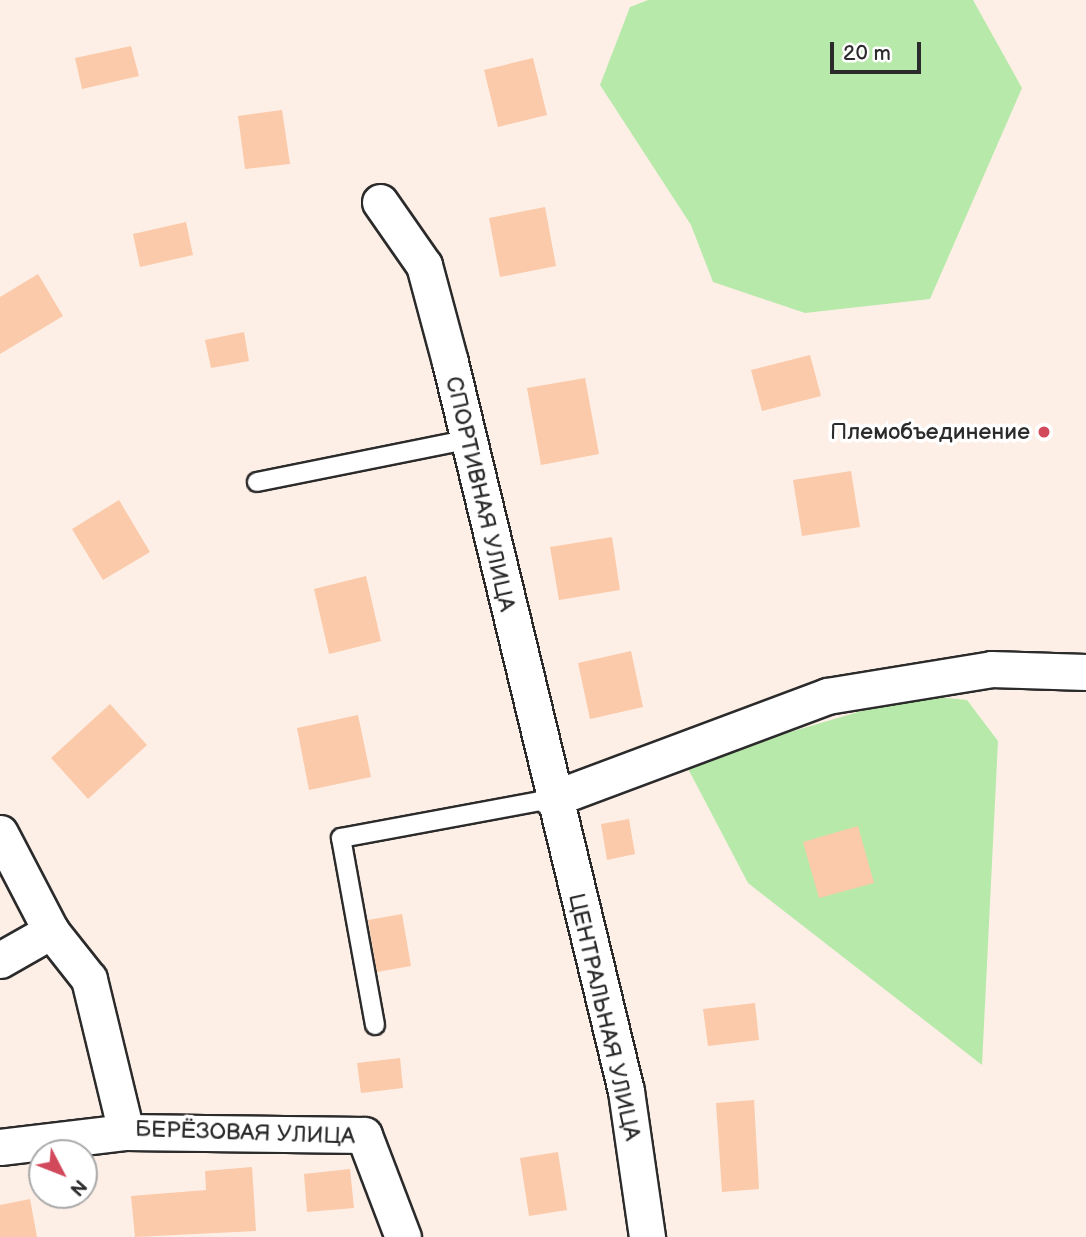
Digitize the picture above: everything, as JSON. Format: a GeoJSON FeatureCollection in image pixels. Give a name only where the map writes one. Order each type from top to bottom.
{"type":"FeatureCollection","features":[{"type":"Feature","properties":{"kind":"street","name":"СПОРТИВНАЯ УЛИЦА"},"geometry":{"type":"LineString","coordinates":[[380,202],[424,265],[552,799]]}},
{"type":"Feature","properties":{"kind":"street"},"geometry":{"type":"LineString","coordinates":[[552,799],[827,696],[991,669],[1086,672]]}},
{"type":"Feature","properties":{"kind":"street","name":"ЦЕНТРАЛЬНАЯ УЛИЦА"},"geometry":{"type":"LineString","coordinates":[[552,799],[626,1091],[648,1237]]}},
{"type":"Feature","properties":{"kind":"street","name":"БЕРЁЗОВАЯ УЛИЦА"},"geometry":{"type":"LineString","coordinates":[[0,833],[51,931],[89,979],[126,1132],[364,1135],[403,1237]]}},
{"type":"Feature","properties":{"kind":"street"},"geometry":{"type":"LineString","coordinates":[[0,960],[51,931]]}},
{"type":"Feature","properties":{"kind":"street"},"geometry":{"type":"LineString","coordinates":[[0,1147],[126,1132]]}},
{"type":"Feature","properties":{"kind":"lane"},"geometry":{"type":"LineString","coordinates":[[257,482],[465,440]]}},
{"type":"Feature","properties":{"kind":"lane"},"geometry":{"type":"LineString","coordinates":[[375,1025],[341,838],[552,799]]}},
{"type":"Feature","properties":{"kind":"green space"},"geometry":{"type":"Polygon","coordinates":[[[648,0],[973,0],[1022,88],[930,299],[805,313],[713,282],[691,225],[600,85],[630,7],[648,0]]]}},
{"type":"Feature","properties":{"kind":"green space"},"geometry":{"type":"Polygon","coordinates":[[[916,695],[967,700],[998,741],[982,1065],[748,883],[685,763],[916,695]]]}},
{"type":"Feature","properties":{"kind":"building"},"geometry":{"type":"Polygon","coordinates":[[[131,46],[139,76],[82,89],[75,58],[131,46]]]}},
{"type":"Feature","properties":{"kind":"building"},"geometry":{"type":"Polygon","coordinates":[[[533,58],[547,115],[498,127],[484,70],[533,58]]]}},
{"type":"Feature","properties":{"kind":"building"},"geometry":{"type":"Polygon","coordinates":[[[282,110],[290,164],[245,169],[238,116],[282,110]]]}},
{"type":"Feature","properties":{"kind":"building"},"geometry":{"type":"Polygon","coordinates":[[[545,207],[556,266],[500,277],[489,218],[545,207]]]}},
{"type":"Feature","properties":{"kind":"building"},"geometry":{"type":"Polygon","coordinates":[[[186,222],[193,255],[140,267],[133,234],[186,222]]]}},
{"type":"Feature","properties":{"kind":"building"},"geometry":{"type":"Polygon","coordinates":[[[38,274],[63,316],[0,354],[0,297],[38,274]]]}},
{"type":"Feature","properties":{"kind":"building"},"geometry":{"type":"Polygon","coordinates":[[[244,332],[249,361],[211,368],[205,340],[244,332]]]}},
{"type":"Feature","properties":{"kind":"building"},"geometry":{"type":"Polygon","coordinates":[[[810,355],[821,396],[762,411],[751,370],[810,355]]]}},
{"type":"Feature","properties":{"kind":"building"},"geometry":{"type":"Polygon","coordinates":[[[585,378],[599,454],[541,465],[527,388],[585,378]]]}},
{"type":"Feature","properties":{"kind":"building"},"geometry":{"type":"Polygon","coordinates":[[[851,471],[860,527],[802,536],[793,480],[851,471]]]}},
{"type":"Feature","properties":{"kind":"building"},"geometry":{"type":"Polygon","coordinates":[[[119,500],[150,552],[103,580],[72,529],[119,500]]]}},
{"type":"Feature","properties":{"kind":"building"},"geometry":{"type":"Polygon","coordinates":[[[612,537],[620,590],[559,600],[550,547],[612,537]]]}},
{"type":"Feature","properties":{"kind":"building"},"geometry":{"type":"Polygon","coordinates":[[[366,576],[381,641],[329,654],[314,589],[366,576]]]}},
{"type":"Feature","properties":{"kind":"building"},"geometry":{"type":"Polygon","coordinates":[[[631,651],[643,707],[590,719],[578,663],[631,651]]]}},
{"type":"Feature","properties":{"kind":"building"},"geometry":{"type":"Polygon","coordinates":[[[110,704],[147,745],[88,799],[51,758],[110,704]]]}},
{"type":"Feature","properties":{"kind":"building"},"geometry":{"type":"Polygon","coordinates":[[[358,715],[371,777],[309,790],[297,728],[358,715]]]}},
{"type":"Feature","properties":{"kind":"building"},"geometry":{"type":"Polygon","coordinates":[[[629,819],[635,854],[607,860],[601,824],[629,819]]]}},
{"type":"Feature","properties":{"kind":"building"},"geometry":{"type":"Polygon","coordinates":[[[858,826],[874,883],[819,898],[803,842],[858,826]]]}},
{"type":"Feature","properties":{"kind":"building"},"geometry":{"type":"Polygon","coordinates":[[[402,914],[411,966],[377,972],[368,920],[402,914]]]}},
{"type":"Feature","properties":{"kind":"building"},"geometry":{"type":"Polygon","coordinates":[[[755,1003],[759,1040],[708,1046],[703,1009],[755,1003]]]}},
{"type":"Feature","properties":{"kind":"building"},"geometry":{"type":"Polygon","coordinates":[[[400,1058],[403,1088],[361,1093],[357,1063],[400,1058]]]}},
{"type":"Feature","properties":{"kind":"building"},"geometry":{"type":"Polygon","coordinates":[[[754,1100],[759,1189],[722,1192],[716,1103],[754,1100]]]}},
{"type":"Feature","properties":{"kind":"building"},"geometry":{"type":"Polygon","coordinates":[[[558,1152],[567,1210],[529,1216],[520,1158],[558,1152]]]}},
{"type":"Feature","properties":{"kind":"building"},"geometry":{"type":"Polygon","coordinates":[[[252,1167],[256,1231],[135,1237],[131,1196],[206,1190],[205,1171],[252,1167]]]}},
{"type":"Feature","properties":{"kind":"building"},"geometry":{"type":"Polygon","coordinates":[[[350,1169],[354,1208],[307,1212],[304,1174],[350,1169]]]}},
{"type":"Feature","properties":{"kind":"building"},"geometry":{"type":"Polygon","coordinates":[[[28,1199],[28,1209],[32,1209],[37,1237],[0,1237],[0,1205],[28,1199]]]}},
{"type":"Feature","properties":{"kind":"place","name":"Племобъединение"},"geometry":{"type":"Point","coordinates":[1044,432]}}]}
